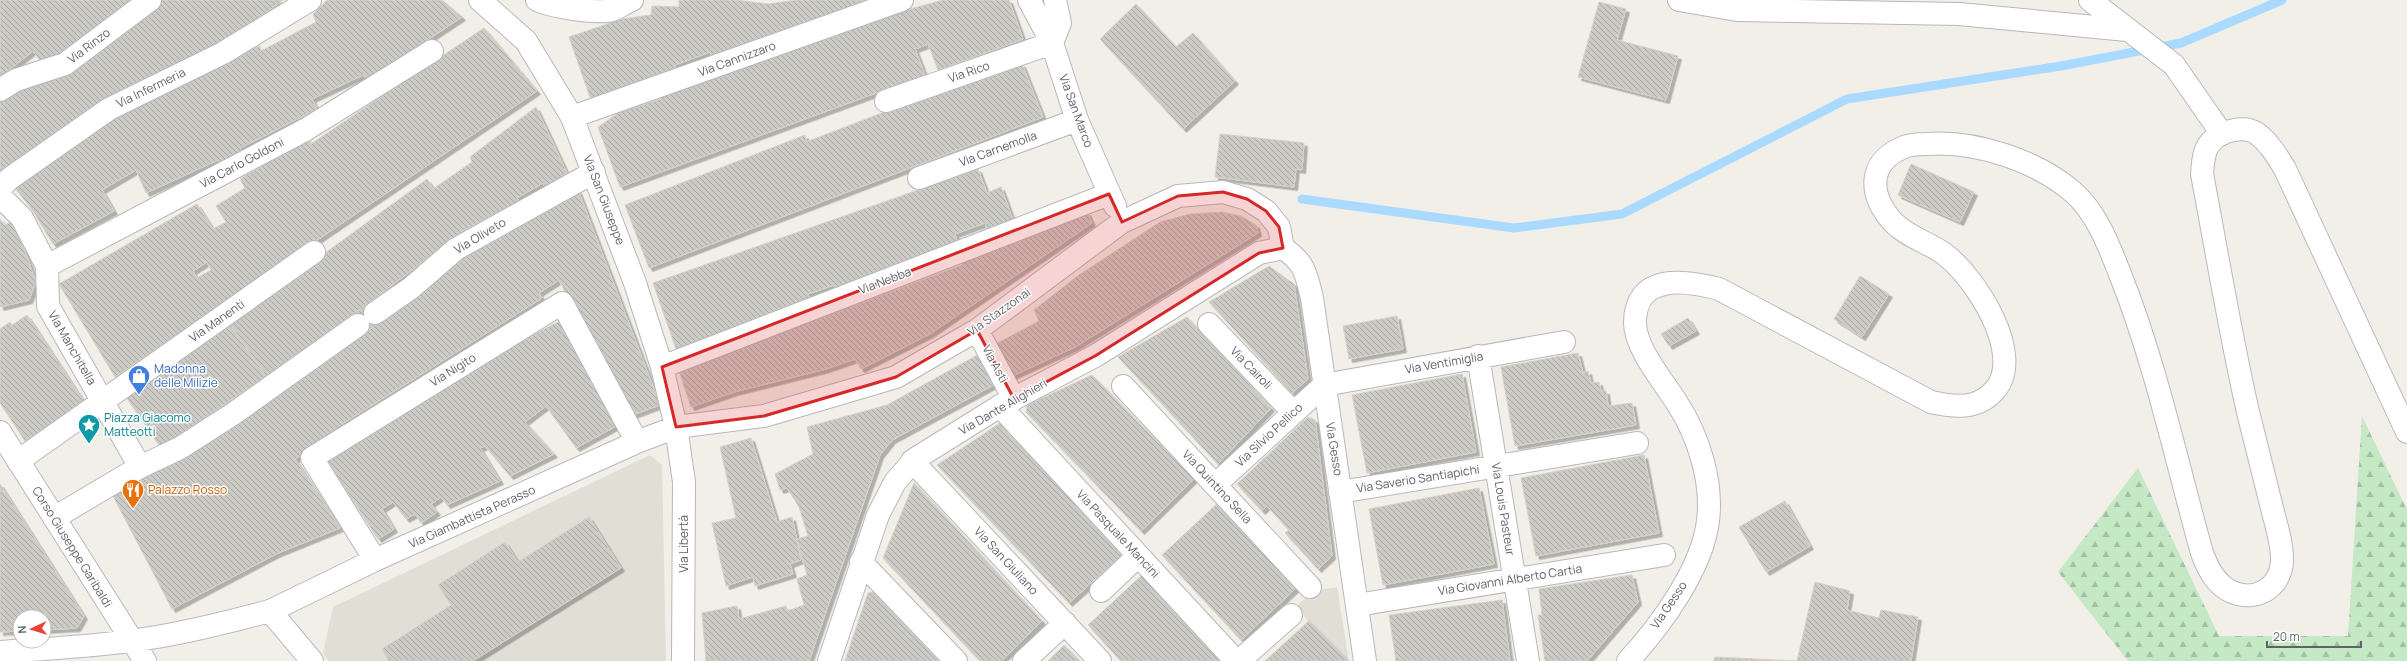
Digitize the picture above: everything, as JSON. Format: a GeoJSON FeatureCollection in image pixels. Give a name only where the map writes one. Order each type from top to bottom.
{"type":"FeatureCollection","features":[{"type":"Feature","properties":{"kind":"street","name":"Via Rinzo"},"geometry":{"type":"LineString","coordinates":[[0,90],[16,80],[65,64],[150,0]]}},
{"type":"Feature","properties":{"kind":"street","name":"Via Infermeria"},"geometry":{"type":"LineString","coordinates":[[0,189],[9,179],[109,109],[223,53],[310,0]]}},
{"type":"Feature","properties":{"kind":"street","name":"Via San Giuseppe"},"geometry":{"type":"LineString","coordinates":[[480,0],[526,42],[572,117],[635,283],[662,367],[676,427]]}},
{"type":"Feature","properties":{"kind":"street"},"geometry":{"type":"LineString","coordinates":[[537,0],[547,5],[579,10],[611,10],[632,0]]}},
{"type":"Feature","properties":{"kind":"street","name":"Via Cannizzaro"},"geometry":{"type":"LineString","coordinates":[[572,117],[902,0]]}},
{"type":"Feature","properties":{"kind":"street","name":"Via San Marco"},"geometry":{"type":"LineString","coordinates":[[1029,0],[1052,43],[1077,120],[1122,222]]}},
{"type":"Feature","properties":{"kind":"street"},"geometry":{"type":"LineString","coordinates":[[1052,43],[1060,23],[1055,0]]}},
{"type":"Feature","properties":{"kind":"street"},"geometry":{"type":"LineString","coordinates":[[1679,0],[1737,10],[1959,14],[2127,30]]}},
{"type":"Feature","properties":{"kind":"street"},"geometry":{"type":"LineString","coordinates":[[2090,0],[2174,65],[2222,134],[2241,129],[2256,132],[2274,152],[2285,169],[2407,432]]}},
{"type":"Feature","properties":{"kind":"street","name":"Via Rico"},"geometry":{"type":"LineString","coordinates":[[886,101],[1052,43]]}},
{"type":"Feature","properties":{"kind":"street","name":"Via Carlo Goldoni"},"geometry":{"type":"LineString","coordinates":[[46,266],[305,130],[432,51]]}},
{"type":"Feature","properties":{"kind":"street","name":"Via Carnemolla"},"geometry":{"type":"LineString","coordinates":[[919,178],[1077,120]]}},
{"type":"Feature","properties":{"kind":"street","name":"Via Gesso"},"geometry":{"type":"LineString","coordinates":[[1628,661],[1665,613],[1692,571],[1703,545],[1708,520],[1704,471],[1696,438],[1686,417],[1640,344],[1635,324],[1638,306],[1646,292],[1660,284],[1677,282],[1696,283],[1719,289],[1931,402],[1952,407],[1970,405],[1987,398],[1998,388],[2004,371],[2004,353],[1989,309],[1975,286],[1943,253],[1918,240],[1896,225],[1876,196],[1875,180],[1879,167],[1886,157],[1906,146],[1934,143],[1965,145],[1995,151],[2052,178],[2074,193],[2089,211],[2103,234],[2132,304],[2202,553],[2210,573],[2225,589],[2238,594],[2256,595],[2269,589],[2278,579],[2282,562],[2277,533],[2248,410],[2202,174],[2204,156],[2210,142],[2222,134]]}},
{"type":"Feature","properties":{"kind":"street","name":"Via Oliveto"},"geometry":{"type":"LineString","coordinates":[[54,518],[140,467],[180,448],[233,414],[410,288],[456,249],[594,172]]}},
{"type":"Feature","properties":{"kind":"street","name":"Via Stazzonai"},"geometry":{"type":"LineString","coordinates":[[676,427],[764,416],[896,377],[977,330],[1122,222],[1178,196],[1224,192],[1247,199],[1266,211],[1279,227],[1283,248]]}},
{"type":"Feature","properties":{"kind":"street","name":"Via Nebba"},"geometry":{"type":"LineString","coordinates":[[662,367],[1109,194]]}},
{"type":"Feature","properties":{"kind":"street","name":"Via Manchitella"},"geometry":{"type":"LineString","coordinates":[[0,196],[22,218],[46,266],[48,306],[140,467]]}},
{"type":"Feature","properties":{"kind":"street","name":"Via Gesso"},"geometry":{"type":"LineString","coordinates":[[1283,248],[1298,258],[1306,271],[1312,298],[1365,661]]}},
{"type":"Feature","properties":{"kind":"street","name":"Via Dante Alighieri"},"geometry":{"type":"LineString","coordinates":[[829,661],[878,515],[895,482],[912,461],[1007,402],[1095,356],[1260,253],[1283,248]]}},
{"type":"Feature","properties":{"kind":"street","name":"Via Manenti"},"geometry":{"type":"LineString","coordinates":[[18,461],[101,398],[120,390],[314,252]]}},
{"type":"Feature","properties":{"kind":"street","name":"Via Nigito"},"geometry":{"type":"LineString","coordinates":[[375,560],[312,458],[562,303],[637,442]]}},
{"type":"Feature","properties":{"kind":"street","name":"Via Cairoli"},"geometry":{"type":"LineString","coordinates":[[1209,324],[1294,412]]}},
{"type":"Feature","properties":{"kind":"street","name":"Via Asti"},"geometry":{"type":"LineString","coordinates":[[977,330],[1007,402]]}},
{"type":"Feature","properties":{"kind":"street","name":"Via Ventimiglia"},"geometry":{"type":"LineString","coordinates":[[1324,385],[1478,356],[1564,342]]}},
{"type":"Feature","properties":{"kind":"street","name":"Via Louis Pasteur"},"geometry":{"type":"LineString","coordinates":[[1478,356],[1528,661]]}},
{"type":"Feature","properties":{"kind":"street","name":"Via Silvio Pellico"},"geometry":{"type":"LineString","coordinates":[[1215,485],[1324,385]]}},
{"type":"Feature","properties":{"kind":"street","name":"Via Quintino Sella"},"geometry":{"type":"LineString","coordinates":[[1123,386],[1310,587]]}},
{"type":"Feature","properties":{"kind":"street","name":"Via Pasquale Mancini"},"geometry":{"type":"LineString","coordinates":[[1007,402],[1138,556],[1236,661]]}},
{"type":"Feature","properties":{"kind":"street","name":"Via Giambattista Perasso"},"geometry":{"type":"LineString","coordinates":[[0,652],[82,647],[131,640],[177,633],[270,611],[375,560],[637,442],[676,427]]}},
{"type":"Feature","properties":{"kind":"street","name":"Via Libertà"},"geometry":{"type":"LineString","coordinates":[[676,427],[684,482],[683,661]]}},
{"type":"Feature","properties":{"kind":"street","name":"Corso Giuseppe Garibaldi"},"geometry":{"type":"LineString","coordinates":[[0,432],[145,661]]}},
{"type":"Feature","properties":{"kind":"street","name":"Via Saverio Santiapichi"},"geometry":{"type":"LineString","coordinates":[[1340,492],[1637,443]]}},
{"type":"Feature","properties":{"kind":"street","name":"Via San Giuliano"},"geometry":{"type":"LineString","coordinates":[[912,461],[1100,661]]}},
{"type":"Feature","properties":{"kind":"street","name":"Via Giovanni Alberto Cartia"},"geometry":{"type":"LineString","coordinates":[[1357,605],[1664,554]]}},
{"type":"Feature","properties":{"kind":"street"},"geometry":{"type":"LineString","coordinates":[[1101,591],[1138,556]]}},
{"type":"Feature","properties":{"kind":"street"},"geometry":{"type":"LineString","coordinates":[[861,562],[956,661]]}},
{"type":"Feature","properties":{"kind":"street"},"geometry":{"type":"LineString","coordinates":[[270,611],[312,661]]}},
{"type":"Feature","properties":{"kind":"street"},"geometry":{"type":"LineString","coordinates":[[1240,661],[1291,615]]}},
{"type":"Feature","properties":{"kind":"street"},"geometry":{"type":"LineString","coordinates":[[1024,661],[1065,623]]}},
{"type":"Feature","properties":{"kind":"highlighted area"},"geometry":{"type":"Polygon","coordinates":[[[1223,192],[1247,199],[1266,211],[1279,227],[1283,248],[1259,253],[1095,356],[1014,399],[977,330],[896,377],[764,416],[676,427],[662,367],[1109,194],[1122,222],[1178,196],[1223,192]]]}},
{"type":"Feature","properties":{"kind":"shaded area"},"geometry":{"type":"Polygon","coordinates":[[[650,455],[662,465],[666,661],[328,661],[323,653],[333,607],[650,455]]]}},
{"type":"Feature","properties":{"kind":"shaded area"},"geometry":{"type":"Polygon","coordinates":[[[1337,587],[1349,661],[1265,661],[1308,621],[1296,607],[1313,591],[1337,587]]]}},
{"type":"Feature","properties":{"kind":"green space"},"geometry":{"type":"Polygon","coordinates":[[[2362,416],[2407,510],[2407,661],[2128,661],[2058,572],[2138,468],[2219,636],[2348,636],[2362,416]]]}},
{"type":"Feature","properties":{"kind":"building"},"geometry":{"type":"Polygon","coordinates":[[[0,0],[136,0],[66,51],[41,62],[33,51],[0,77],[0,0]]]}},
{"type":"Feature","properties":{"kind":"building"},"geometry":{"type":"Polygon","coordinates":[[[161,0],[283,0],[221,46],[5,177],[0,170],[0,102],[31,82],[67,70],[161,0]]]}},
{"type":"Feature","properties":{"kind":"building"},"geometry":{"type":"Polygon","coordinates":[[[327,0],[442,0],[462,17],[367,80],[363,75],[312,99],[317,109],[240,148],[242,153],[220,163],[218,160],[146,193],[136,170],[102,190],[114,211],[53,244],[31,208],[11,183],[118,109],[199,69],[260,46],[261,51],[316,22],[313,14],[327,0]]]}},
{"type":"Feature","properties":{"kind":"building"},"geometry":{"type":"Polygon","coordinates":[[[679,0],[736,0],[768,4],[797,0],[867,0],[712,57],[710,52],[675,65],[676,70],[591,100],[569,37],[622,19],[651,15],[652,6],[679,7],[679,0]]]}},
{"type":"Feature","properties":{"kind":"building"},"geometry":{"type":"Polygon","coordinates":[[[943,0],[1009,0],[1023,39],[938,70],[928,44],[915,49],[925,75],[620,187],[598,127],[620,112],[661,99],[659,95],[889,15],[943,0]]]}},
{"type":"Feature","properties":{"kind":"building"},"geometry":{"type":"Polygon","coordinates":[[[1599,2],[1626,9],[1617,40],[1678,56],[1666,100],[1578,77],[1599,2]]]}},
{"type":"Feature","properties":{"kind":"building"},"geometry":{"type":"Polygon","coordinates":[[[1136,4],[1176,47],[1193,33],[1235,81],[1183,129],[1100,39],[1136,4]]]}},
{"type":"Feature","properties":{"kind":"building"},"geometry":{"type":"Polygon","coordinates":[[[484,28],[537,91],[115,377],[59,284],[197,204],[213,229],[226,222],[216,206],[245,188],[240,179],[308,139],[311,144],[484,28]],[[207,262],[193,271],[197,278],[211,270],[207,262]]]}},
{"type":"Feature","properties":{"kind":"building"},"geometry":{"type":"Polygon","coordinates":[[[1022,64],[1043,117],[649,268],[625,205],[805,135],[806,142],[1002,67],[1022,64]]]}},
{"type":"Feature","properties":{"kind":"building"},"geometry":{"type":"Polygon","coordinates":[[[536,107],[567,173],[545,187],[543,183],[517,198],[519,202],[462,231],[369,303],[266,376],[229,323],[323,258],[321,256],[427,179],[433,189],[472,162],[470,157],[536,107]]]}},
{"type":"Feature","properties":{"kind":"building"},"geometry":{"type":"Polygon","coordinates":[[[1220,134],[1304,143],[1302,170],[1296,169],[1294,187],[1215,177],[1220,134]]]}},
{"type":"Feature","properties":{"kind":"building"},"geometry":{"type":"Polygon","coordinates":[[[1911,164],[1974,192],[1960,222],[1898,195],[1911,164]]]}},
{"type":"Feature","properties":{"kind":"building"},"geometry":{"type":"Polygon","coordinates":[[[978,169],[987,193],[1001,187],[1014,223],[988,232],[985,223],[955,234],[958,243],[835,288],[834,285],[808,294],[809,298],[783,308],[783,311],[676,349],[653,283],[978,169]]]}},
{"type":"Feature","properties":{"kind":"building"},"geometry":{"type":"Polygon","coordinates":[[[578,190],[660,405],[630,416],[559,280],[539,293],[542,298],[342,424],[344,428],[295,459],[340,528],[276,554],[172,609],[113,496],[220,434],[381,321],[461,260],[502,232],[578,190]]]}},
{"type":"Feature","properties":{"kind":"building"},"geometry":{"type":"Polygon","coordinates":[[[1087,212],[1092,223],[930,334],[861,369],[855,359],[826,369],[734,392],[691,407],[679,371],[962,265],[962,263],[1004,247],[1003,243],[1087,212]]]}},
{"type":"Feature","properties":{"kind":"building"},"geometry":{"type":"Polygon","coordinates":[[[1222,212],[1241,216],[1256,225],[1258,233],[1075,347],[1008,378],[992,346],[1039,321],[1034,310],[1079,275],[1160,222],[1190,214],[1222,212]]]}},
{"type":"Feature","properties":{"kind":"building"},"geometry":{"type":"Polygon","coordinates":[[[0,219],[4,225],[14,221],[36,282],[29,300],[0,307],[0,219]]]}},
{"type":"Feature","properties":{"kind":"building"},"geometry":{"type":"Polygon","coordinates":[[[1269,266],[1294,284],[1308,379],[1292,393],[1209,302],[1269,266]]]}},
{"type":"Feature","properties":{"kind":"building"},"geometry":{"type":"Polygon","coordinates":[[[1860,276],[1889,294],[1862,337],[1834,319],[1860,276]]]}},
{"type":"Feature","properties":{"kind":"building"},"geometry":{"type":"Polygon","coordinates":[[[369,303],[381,321],[364,333],[352,315],[369,303]]]}},
{"type":"Feature","properties":{"kind":"building"},"geometry":{"type":"Polygon","coordinates":[[[27,315],[84,402],[25,441],[0,403],[0,329],[10,322],[12,325],[27,315]]]}},
{"type":"Feature","properties":{"kind":"building"},"geometry":{"type":"Polygon","coordinates":[[[1397,316],[1403,349],[1349,359],[1343,326],[1397,316]]]}},
{"type":"Feature","properties":{"kind":"building"},"geometry":{"type":"Polygon","coordinates":[[[1187,317],[1271,408],[1218,464],[1118,357],[1187,317]]]}},
{"type":"Feature","properties":{"kind":"building"},"geometry":{"type":"Polygon","coordinates":[[[1688,318],[1696,331],[1669,346],[1661,334],[1688,318]]]}},
{"type":"Feature","properties":{"kind":"building"},"geometry":{"type":"Polygon","coordinates":[[[562,320],[618,425],[576,448],[546,406],[525,422],[554,454],[510,476],[485,446],[480,448],[500,481],[447,505],[441,497],[431,504],[437,512],[421,523],[415,514],[406,519],[393,502],[382,509],[394,529],[378,539],[326,459],[463,371],[562,320]]]}},
{"type":"Feature","properties":{"kind":"building"},"geometry":{"type":"Polygon","coordinates":[[[229,323],[266,376],[161,448],[124,394],[229,323]]]}},
{"type":"Feature","properties":{"kind":"building"},"geometry":{"type":"Polygon","coordinates":[[[983,352],[999,382],[892,440],[880,455],[809,661],[706,661],[702,613],[737,606],[739,619],[786,606],[787,611],[804,605],[797,579],[807,575],[797,539],[808,536],[799,507],[787,488],[780,490],[775,474],[813,454],[807,427],[887,405],[983,352]]]}},
{"type":"Feature","properties":{"kind":"building"},"geometry":{"type":"Polygon","coordinates":[[[1578,353],[1583,373],[1588,371],[1591,383],[1599,382],[1601,391],[1606,391],[1608,406],[1632,403],[1636,425],[1515,446],[1501,367],[1578,353]]]}},
{"type":"Feature","properties":{"kind":"building"},"geometry":{"type":"Polygon","coordinates":[[[1462,374],[1476,452],[1367,473],[1352,395],[1462,374]]]}},
{"type":"Feature","properties":{"kind":"building"},"geometry":{"type":"Polygon","coordinates":[[[1092,375],[1194,479],[1141,531],[1026,412],[1027,405],[1092,375]]]}},
{"type":"Feature","properties":{"kind":"building"},"geometry":{"type":"Polygon","coordinates":[[[1308,417],[1315,420],[1332,556],[1318,569],[1285,533],[1289,530],[1267,506],[1262,511],[1237,484],[1308,417]]]}},
{"type":"Feature","properties":{"kind":"building"},"geometry":{"type":"Polygon","coordinates":[[[1000,423],[1122,555],[1069,603],[937,465],[1000,423]]]}},
{"type":"Feature","properties":{"kind":"building"},"geometry":{"type":"Polygon","coordinates":[[[751,438],[777,522],[792,517],[801,560],[790,564],[793,574],[755,586],[753,577],[726,586],[712,523],[736,518],[720,447],[751,438]]]}},
{"type":"Feature","properties":{"kind":"building"},"geometry":{"type":"Polygon","coordinates":[[[1644,455],[1659,533],[1536,556],[1521,478],[1644,455]]]}},
{"type":"Feature","properties":{"kind":"building"},"geometry":{"type":"Polygon","coordinates":[[[914,483],[1042,621],[1001,661],[980,661],[883,558],[914,483]]]}},
{"type":"Feature","properties":{"kind":"building"},"geometry":{"type":"Polygon","coordinates":[[[0,484],[84,616],[77,628],[52,630],[52,609],[12,609],[12,631],[0,632],[0,484]]]}},
{"type":"Feature","properties":{"kind":"building"},"geometry":{"type":"Polygon","coordinates":[[[1479,488],[1494,564],[1383,585],[1369,509],[1479,488]]]}},
{"type":"Feature","properties":{"kind":"building"},"geometry":{"type":"Polygon","coordinates":[[[1785,501],[1810,546],[1766,572],[1739,527],[1785,501]]]}},
{"type":"Feature","properties":{"kind":"building"},"geometry":{"type":"Polygon","coordinates":[[[1219,502],[1297,587],[1241,640],[1162,555],[1219,502]]]}},
{"type":"Feature","properties":{"kind":"building"},"geometry":{"type":"Polygon","coordinates":[[[589,517],[621,568],[473,661],[389,661],[382,649],[451,605],[438,585],[505,542],[518,562],[589,517]]]}},
{"type":"Feature","properties":{"kind":"building"},"geometry":{"type":"Polygon","coordinates":[[[1142,575],[1220,661],[1121,661],[1088,625],[1142,575]]]}},
{"type":"Feature","properties":{"kind":"building"},"geometry":{"type":"Polygon","coordinates":[[[1632,575],[1638,602],[1587,661],[1545,661],[1538,615],[1542,615],[1539,589],[1632,575]]]}},
{"type":"Feature","properties":{"kind":"building"},"geometry":{"type":"Polygon","coordinates":[[[1815,582],[1850,591],[1847,610],[1879,618],[1881,610],[1918,617],[1911,661],[1797,661],[1815,582]]]}},
{"type":"Feature","properties":{"kind":"building"},"geometry":{"type":"Polygon","coordinates":[[[873,592],[939,661],[845,661],[868,593],[873,592]]]}},
{"type":"Feature","properties":{"kind":"building"},"geometry":{"type":"Polygon","coordinates":[[[1502,600],[1510,661],[1396,661],[1389,615],[1502,600]]]}},
{"type":"Feature","properties":{"kind":"building"},"geometry":{"type":"Polygon","coordinates":[[[1309,621],[1349,661],[1265,661],[1309,621]]]}},
{"type":"Feature","properties":{"kind":"building"},"geometry":{"type":"Polygon","coordinates":[[[1064,645],[1080,661],[1048,661],[1064,645]]]}},
{"type":"Feature","properties":{"kind":"building"},"geometry":{"type":"Polygon","coordinates":[[[1715,657],[1797,661],[1714,661],[1715,657]]]}},
{"type":"Feature","properties":{"kind":"waterway"},"geometry":{"type":"LineString","coordinates":[[1302,199],[1514,228],[1622,214],[1847,99],[2061,66],[2181,43],[2282,0]]}},
{"type":"Feature","properties":{"kind":"place","name":"Madonna delle Milizie"},"geometry":{"type":"Point","coordinates":[139,396]}},
{"type":"Feature","properties":{"kind":"place","name":"Piazza Giacomo Matteotti"},"geometry":{"type":"Point","coordinates":[89,444]}},
{"type":"Feature","properties":{"kind":"place","name":"Palazzo Rosso"},"geometry":{"type":"Point","coordinates":[133,510]}}]}
